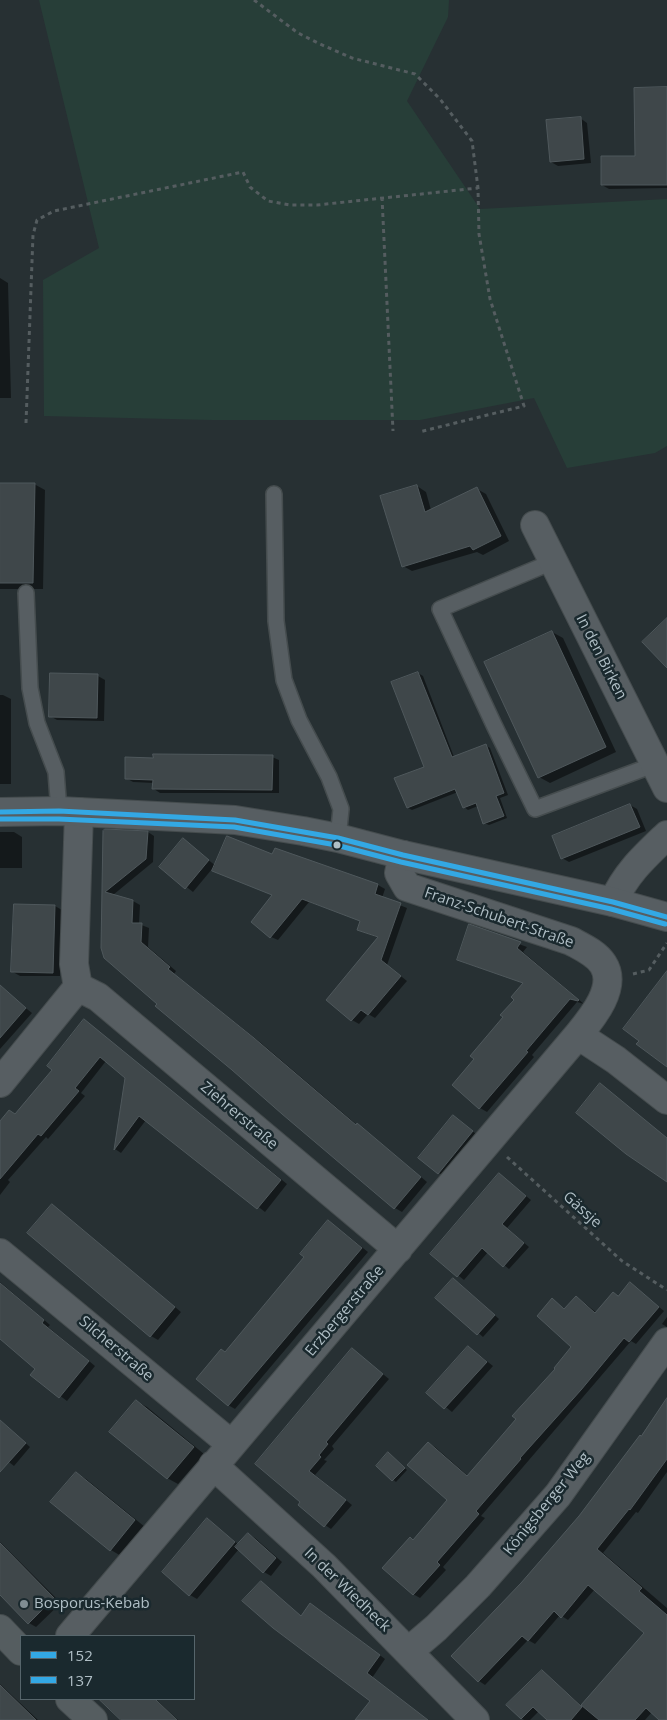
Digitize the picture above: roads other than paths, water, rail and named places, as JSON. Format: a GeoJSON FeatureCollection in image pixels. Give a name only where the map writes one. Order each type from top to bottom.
{"type":"FeatureCollection","features":[{"type":"Feature","properties":{"kind":"main road"},"geometry":{"type":"LineString","coordinates":[[0,1629],[20,1650]]}},
{"type":"Feature","properties":{"kind":"main road"},"geometry":{"type":"LineString","coordinates":[[71,1700],[93,1720]]}},
{"type":"Feature","properties":{"kind":"street","name":"In den Birken"},"geometry":{"type":"LineString","coordinates":[[534,525],[661,776]]}},
{"type":"Feature","properties":{"kind":"street"},"geometry":{"type":"LineString","coordinates":[[0,812],[69,812],[235,820],[338,838],[403,856],[613,902],[667,917]]}},
{"type":"Feature","properties":{"kind":"street"},"geometry":{"type":"LineString","coordinates":[[0,1082],[78,987],[74,964],[69,812]]}},
{"type":"Feature","properties":{"kind":"street"},"geometry":{"type":"LineString","coordinates":[[613,902],[621,884],[642,859],[667,835]]}},
{"type":"Feature","properties":{"kind":"street","name":"Franz-Schubert-Straße"},"geometry":{"type":"LineString","coordinates":[[403,856],[399,873],[407,887],[571,941],[592,953],[604,965],[608,979]]}},
{"type":"Feature","properties":{"kind":"street","name":"Erzbergerstraße"},"geometry":{"type":"LineString","coordinates":[[71,1635],[578,1035],[604,998],[608,979]]}},
{"type":"Feature","properties":{"kind":"street","name":"Ziehrerstraße"},"geometry":{"type":"LineString","coordinates":[[78,987],[98,997],[398,1249]]}},
{"type":"Feature","properties":{"kind":"street"},"geometry":{"type":"LineString","coordinates":[[578,1035],[616,1060],[667,1100]]}},
{"type":"Feature","properties":{"kind":"street","name":"Silcherstraße"},"geometry":{"type":"LineString","coordinates":[[0,1253],[231,1444]]}},
{"type":"Feature","properties":{"kind":"street","name":"Königsberger Weg"},"geometry":{"type":"LineString","coordinates":[[409,1652],[478,1586],[558,1495],[667,1342]]}},
{"type":"Feature","properties":{"kind":"street","name":"In der Wiedheck"},"geometry":{"type":"LineString","coordinates":[[213,1465],[324,1566],[475,1720]]}},
{"type":"Feature","properties":{"kind":"lane"},"geometry":{"type":"LineString","coordinates":[[274,494],[276,620],[284,680],[299,720],[329,777],[342,809],[338,838]]}},
{"type":"Feature","properties":{"kind":"lane"},"geometry":{"type":"LineString","coordinates":[[552,562],[440,608],[494,725],[536,809],[661,776]]}},
{"type":"Feature","properties":{"kind":"lane"},"geometry":{"type":"LineString","coordinates":[[26,593],[30,688],[37,723],[69,812]]}},
{"type":"Feature","properties":{"kind":"place","name":"Bosporus-Kebab"},"geometry":{"type":"Point","coordinates":[24,1604]}}]}
